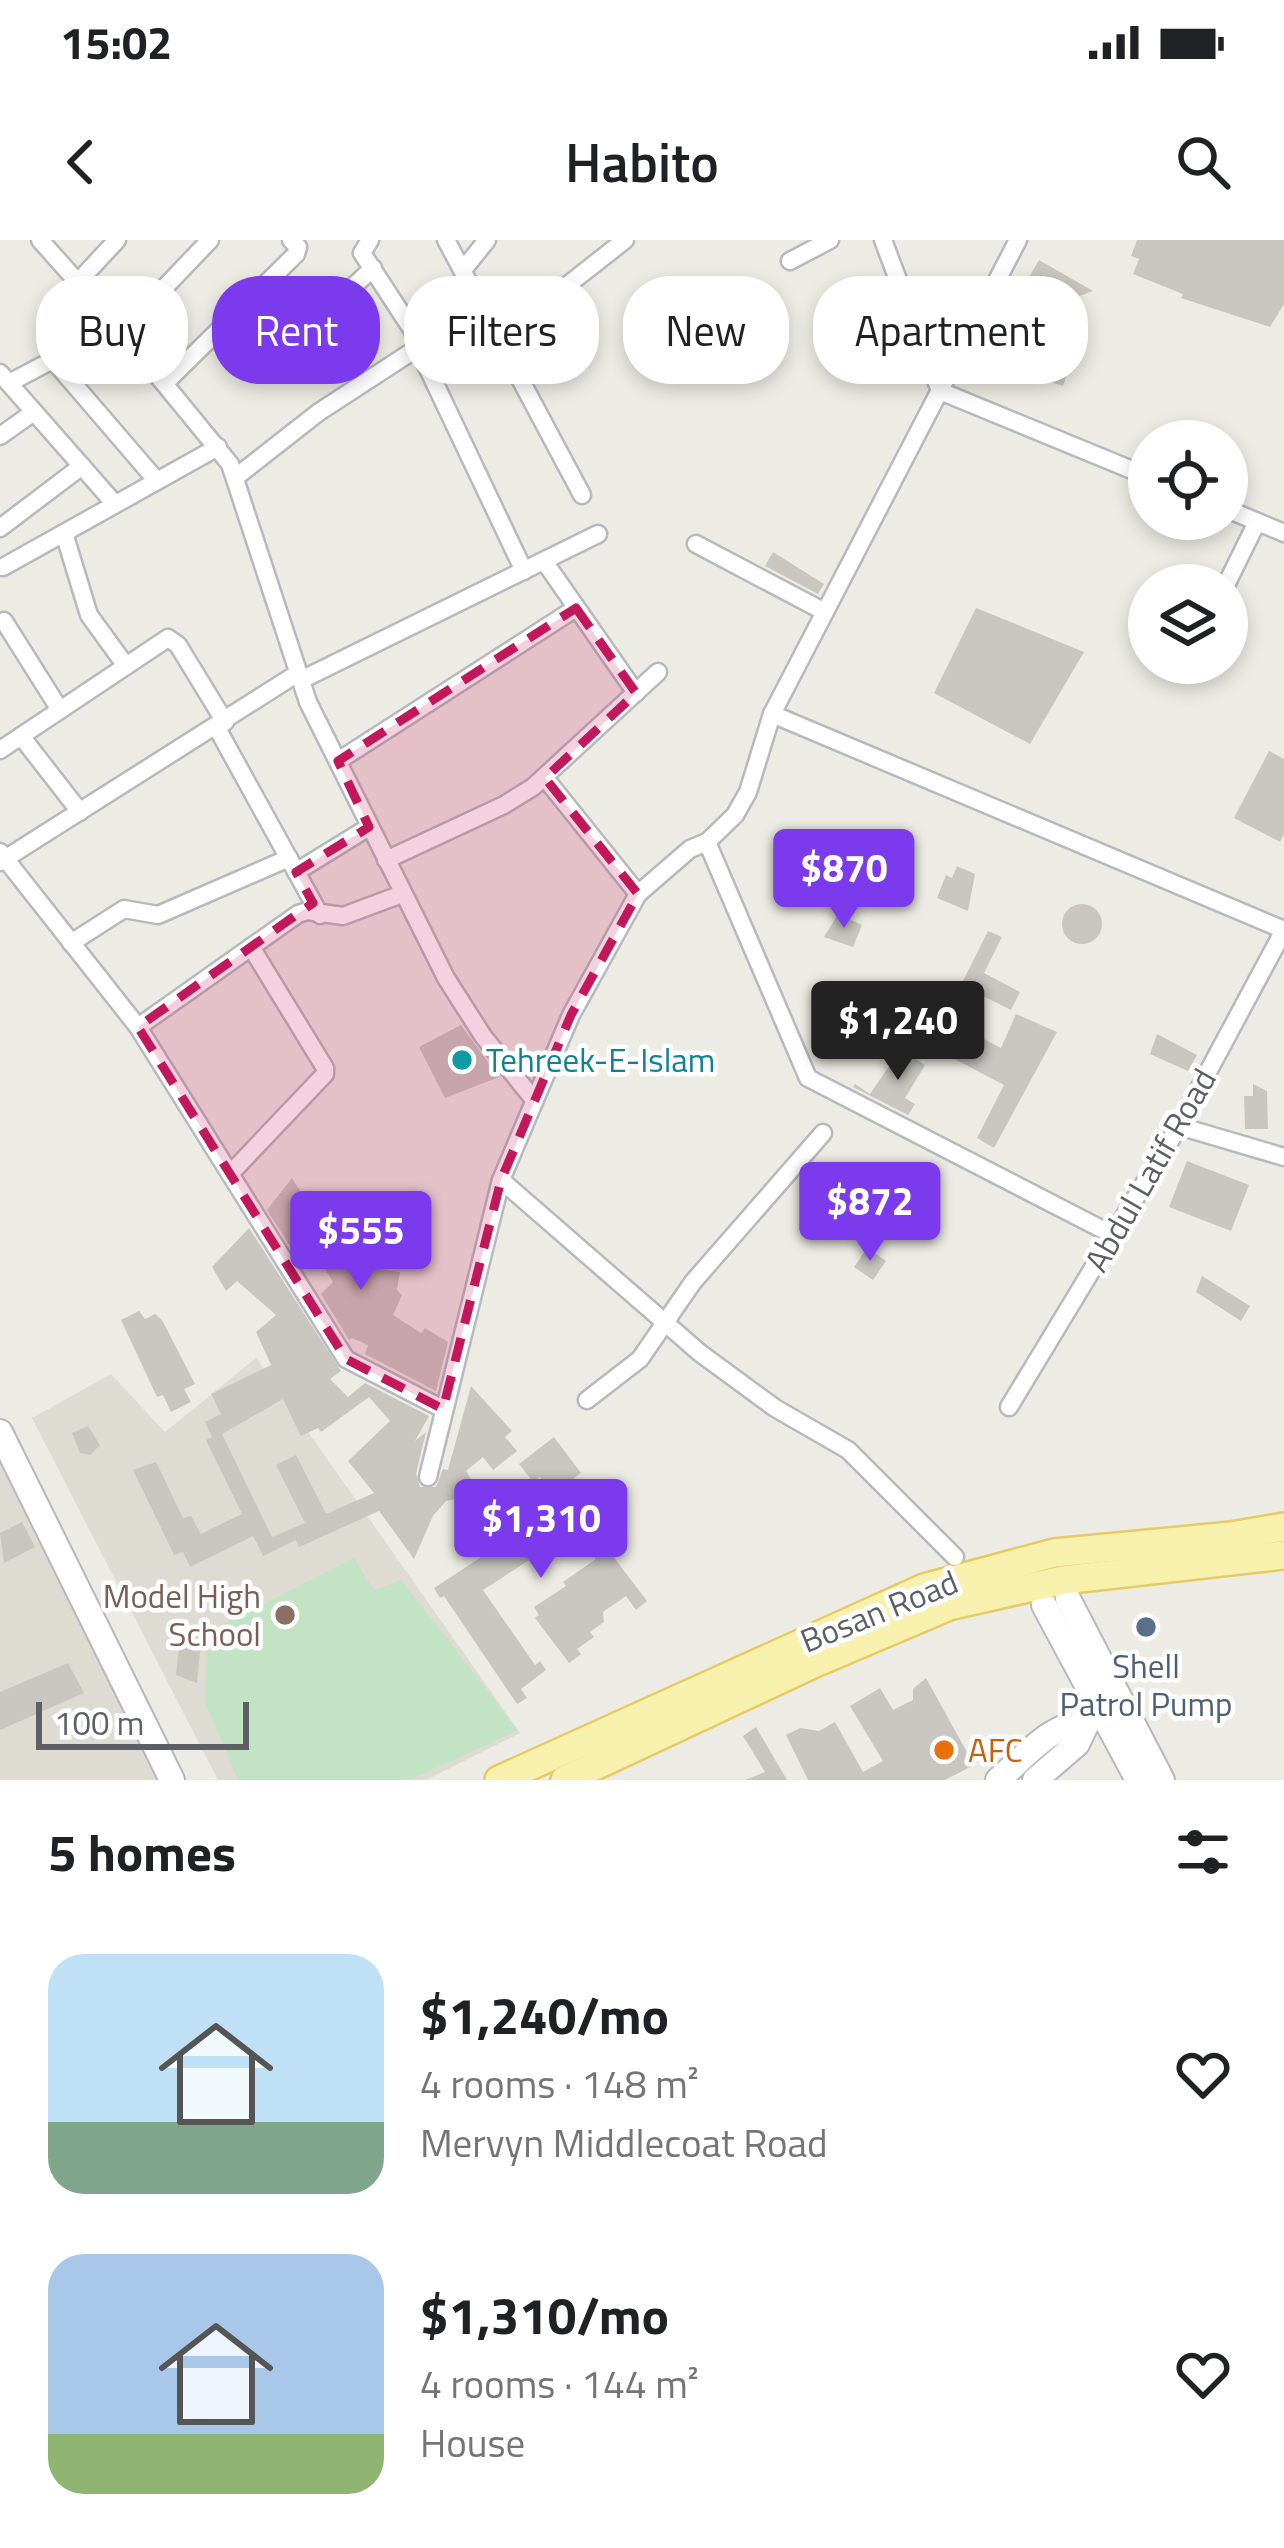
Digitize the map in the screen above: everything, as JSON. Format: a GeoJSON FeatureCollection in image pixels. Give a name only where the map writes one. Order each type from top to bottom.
{"type":"FeatureCollection","features":[{"type":"Feature","properties":{"kind":"main road","name":"Bosan Road"},"geometry":{"type":"LineString","coordinates":[[499,1780],[924,1588],[1054,1552],[1284,1527]]}},
{"type":"Feature","properties":{"kind":"main road","name":"Bosan Road"},"geometry":{"type":"LineString","coordinates":[[565,1780],[949,1606],[1063,1580],[1284,1555]]}},
{"type":"Feature","properties":{"kind":"street"},"geometry":{"type":"LineString","coordinates":[[40,240],[73,276]]}},
{"type":"Feature","properties":{"kind":"street"},"geometry":{"type":"LineString","coordinates":[[84,276],[117,240]]}},
{"type":"Feature","properties":{"kind":"street"},"geometry":{"type":"LineString","coordinates":[[174,276],[210,240]]}},
{"type":"Feature","properties":{"kind":"street"},"geometry":{"type":"LineString","coordinates":[[188,360],[296,254],[298,247],[291,240]]}},
{"type":"Feature","properties":{"kind":"street"},"geometry":{"type":"LineString","coordinates":[[370,240],[362,253],[404,314]]}},
{"type":"Feature","properties":{"kind":"street"},"geometry":{"type":"LineString","coordinates":[[446,240],[466,276]]}},
{"type":"Feature","properties":{"kind":"street"},"geometry":{"type":"LineString","coordinates":[[463,270],[488,240]]}},
{"type":"Feature","properties":{"kind":"street"},"geometry":{"type":"LineString","coordinates":[[579,276],[625,240]]}},
{"type":"Feature","properties":{"kind":"street"},"geometry":{"type":"LineString","coordinates":[[790,261],[830,240]]}},
{"type":"Feature","properties":{"kind":"street"},"geometry":{"type":"LineString","coordinates":[[883,240],[940,391],[1128,468]]}},
{"type":"Feature","properties":{"kind":"street"},"geometry":{"type":"LineString","coordinates":[[428,1477],[501,1180],[571,1015],[638,894],[735,815],[748,792],[772,714],[1018,240]]}},
{"type":"Feature","properties":{"kind":"street"},"geometry":{"type":"LineString","coordinates":[[364,276],[373,268]]}},
{"type":"Feature","properties":{"kind":"street"},"geometry":{"type":"LineString","coordinates":[[236,478],[319,412],[404,359]]}},
{"type":"Feature","properties":{"kind":"street"},"geometry":{"type":"LineString","coordinates":[[36,366],[5,378],[116,504]]}},
{"type":"Feature","properties":{"kind":"street"},"geometry":{"type":"LineString","coordinates":[[74,384],[157,481]]}},
{"type":"Feature","properties":{"kind":"street"},"geometry":{"type":"LineString","coordinates":[[167,384],[218,447],[236,478],[300,677],[402,894],[483,1036],[534,1100]]}},
{"type":"Feature","properties":{"kind":"street"},"geometry":{"type":"LineString","coordinates":[[435,384],[524,571]]}},
{"type":"Feature","properties":{"kind":"street"},"geometry":{"type":"LineString","coordinates":[[525,384],[582,495]]}},
{"type":"Feature","properties":{"kind":"street"},"geometry":{"type":"LineString","coordinates":[[0,436],[34,412]]}},
{"type":"Feature","properties":{"kind":"street"},"geometry":{"type":"LineString","coordinates":[[3,567],[218,447]]}},
{"type":"Feature","properties":{"kind":"street"},"geometry":{"type":"LineString","coordinates":[[0,528],[82,466]]}},
{"type":"Feature","properties":{"kind":"street"},"geometry":{"type":"LineString","coordinates":[[1248,518],[1284,533]]}},
{"type":"Feature","properties":{"kind":"street"},"geometry":{"type":"LineString","coordinates":[[1236,564],[1257,522]]}},
{"type":"Feature","properties":{"kind":"street"},"geometry":{"type":"LineString","coordinates":[[64,533],[89,615],[126,666]]}},
{"type":"Feature","properties":{"kind":"street"},"geometry":{"type":"LineString","coordinates":[[443,1408],[346,1359],[138,1027],[2,857],[300,677],[598,534]]}},
{"type":"Feature","properties":{"kind":"street"},"geometry":{"type":"LineString","coordinates":[[696,544],[824,612]]}},
{"type":"Feature","properties":{"kind":"street"},"geometry":{"type":"LineString","coordinates":[[544,561],[636,693]]}},
{"type":"Feature","properties":{"kind":"street"},"geometry":{"type":"LineString","coordinates":[[338,760],[576,608]]}},
{"type":"Feature","properties":{"kind":"street"},"geometry":{"type":"LineString","coordinates":[[4,621],[60,710]]}},
{"type":"Feature","properties":{"kind":"street"},"geometry":{"type":"LineString","coordinates":[[0,750],[173,639],[320,915]]}},
{"type":"Feature","properties":{"kind":"street"},"geometry":{"type":"LineString","coordinates":[[386,860],[504,806],[544,778],[658,672]]}},
{"type":"Feature","properties":{"kind":"street"},"geometry":{"type":"LineString","coordinates":[[772,714],[1284,930]]}},
{"type":"Feature","properties":{"kind":"street"},"geometry":{"type":"LineString","coordinates":[[21,736],[80,812]]}},
{"type":"Feature","properties":{"kind":"street"},"geometry":{"type":"LineString","coordinates":[[544,778],[638,894]]}},
{"type":"Feature","properties":{"kind":"street"},"geometry":{"type":"LineString","coordinates":[[71,943],[124,909],[158,915],[292,865],[369,827]]}},
{"type":"Feature","properties":{"kind":"street"},"geometry":{"type":"LineString","coordinates":[[707,842],[808,1078],[1113,1235]]}},
{"type":"Feature","properties":{"kind":"street"},"geometry":{"type":"LineString","coordinates":[[138,1027],[298,914],[343,916],[402,894]]}},
{"type":"Feature","properties":{"kind":"street","name":"Abdul Latif Road"},"geometry":{"type":"LineString","coordinates":[[1009,1407],[1179,1126],[1284,930]]}},
{"type":"Feature","properties":{"kind":"street"},"geometry":{"type":"LineString","coordinates":[[230,1174],[326,1069],[251,947]]}},
{"type":"Feature","properties":{"kind":"street"},"geometry":{"type":"LineString","coordinates":[[1179,1126],[1284,1157]]}},
{"type":"Feature","properties":{"kind":"street"},"geometry":{"type":"LineString","coordinates":[[587,1400],[640,1359],[663,1322],[823,1133]]}},
{"type":"Feature","properties":{"kind":"street"},"geometry":{"type":"LineString","coordinates":[[501,1180],[663,1322],[775,1408],[848,1450],[955,1557]]}},
{"type":"Feature","properties":{"kind":"street"},"geometry":{"type":"LineString","coordinates":[[0,1432],[172,1780]]}},
{"type":"Feature","properties":{"kind":"street"},"geometry":{"type":"LineString","coordinates":[[1056,1602],[1102,1712],[1138,1780]]}},
{"type":"Feature","properties":{"kind":"street"},"geometry":{"type":"LineString","coordinates":[[998,1780],[1055,1731],[1102,1712]]}},
{"type":"Feature","properties":{"kind":"street"},"geometry":{"type":"LineString","coordinates":[[1035,1780],[1078,1744],[1102,1712]]}},
{"type":"Feature","properties":{"kind":"street"},"geometry":{"type":"LineString","coordinates":[[1102,1712],[1162,1780]]}},
{"type":"Feature","properties":{"kind":"highlighted area"},"geometry":{"type":"Polygon","coordinates":[[[576,608],[636,693],[545,778],[638,894],[571,1015],[501,1180],[443,1409],[346,1359],[138,1027],[313,903],[296,872],[369,827],[338,761],[576,608]]]}},
{"type":"Feature","properties":{"kind":"shaded area","name":"Model High School"},"geometry":{"type":"Polygon","coordinates":[[[256,1358],[520,1733],[426,1780],[218,1780],[32,1418],[111,1374],[165,1432],[256,1358]]]}},
{"type":"Feature","properties":{"kind":"shaded area"},"geometry":{"type":"Polygon","coordinates":[[[0,1457],[158,1780],[0,1780],[0,1457]]]}},
{"type":"Feature","properties":{"kind":"green space"},"geometry":{"type":"Polygon","coordinates":[[[354,1558],[374,1591],[401,1580],[518,1730],[410,1780],[238,1780],[205,1701],[208,1633],[354,1558]]]}},
{"type":"Feature","properties":{"kind":"building"},"geometry":{"type":"Polygon","coordinates":[[[1137,240],[1284,240],[1284,304],[1270,327],[1181,298],[1183,294],[1133,274],[1139,259],[1131,256],[1137,240]]]}},
{"type":"Feature","properties":{"kind":"building"},"geometry":{"type":"Polygon","coordinates":[[[1039,260],[1067,276],[1030,276],[1039,260]]]}},
{"type":"Feature","properties":{"kind":"building"},"geometry":{"type":"Polygon","coordinates":[[[773,552],[824,584],[818,594],[765,566],[773,552]]]}},
{"type":"Feature","properties":{"kind":"building"},"geometry":{"type":"Polygon","coordinates":[[[976,608],[1084,652],[1030,744],[934,693],[976,608]]]}},
{"type":"Feature","properties":{"kind":"building"},"geometry":{"type":"Polygon","coordinates":[[[1269,751],[1284,759],[1284,834],[1280,842],[1234,818],[1269,751]]]}},
{"type":"Feature","properties":{"kind":"building"},"geometry":{"type":"Polygon","coordinates":[[[957,866],[975,874],[968,911],[937,898],[946,875],[952,878],[957,866]]]}},
{"type":"Feature","properties":{"kind":"building"},"geometry":{"type":"Polygon","coordinates":[[[1082,904],[1096,910],[1102,924],[1096,938],[1082,944],[1068,938],[1062,924],[1068,910],[1082,904]]]}},
{"type":"Feature","properties":{"kind":"building"},"geometry":{"type":"Polygon","coordinates":[[[838,914],[862,925],[853,947],[824,937],[838,914]]]}},
{"type":"Feature","properties":{"kind":"building"},"geometry":{"type":"Polygon","coordinates":[[[988,931],[1002,937],[984,973],[1020,992],[1011,1010],[961,985],[988,931]]]}},
{"type":"Feature","properties":{"kind":"building"},"geometry":{"type":"Polygon","coordinates":[[[1016,1014],[1057,1032],[994,1148],[977,1138],[1004,1085],[949,1056],[953,1049],[940,1041],[945,1032],[952,1035],[957,1025],[1001,1048],[1016,1014]]]}},
{"type":"Feature","properties":{"kind":"building","name":"Tehreek-E-Islam"},"geometry":{"type":"Polygon","coordinates":[[[461,1025],[499,1077],[445,1098],[419,1047],[461,1025]]]}},
{"type":"Feature","properties":{"kind":"building"},"geometry":{"type":"Polygon","coordinates":[[[1157,1034],[1197,1055],[1188,1071],[1150,1054],[1157,1034]]]}},
{"type":"Feature","properties":{"kind":"building"},"geometry":{"type":"Polygon","coordinates":[[[901,1049],[925,1065],[905,1098],[915,1104],[908,1115],[853,1087],[870,1094],[901,1049]]]}},
{"type":"Feature","properties":{"kind":"building"},"geometry":{"type":"Polygon","coordinates":[[[1253,1084],[1267,1091],[1268,1129],[1245,1129],[1244,1096],[1253,1096],[1253,1084]]]}},
{"type":"Feature","properties":{"kind":"building"},"geometry":{"type":"Polygon","coordinates":[[[1187,1161],[1249,1185],[1231,1231],[1169,1207],[1187,1161]]]}},
{"type":"Feature","properties":{"kind":"building"},"geometry":{"type":"Polygon","coordinates":[[[292,1178],[306,1200],[302,1204],[359,1254],[372,1239],[383,1243],[373,1268],[400,1272],[397,1290],[402,1295],[393,1315],[421,1333],[425,1328],[448,1342],[436,1391],[365,1354],[368,1345],[349,1340],[321,1294],[333,1282],[308,1242],[295,1254],[267,1210],[292,1178]]]}},
{"type":"Feature","properties":{"kind":"building"},"geometry":{"type":"Polygon","coordinates":[[[249,1228],[341,1371],[330,1379],[348,1397],[365,1383],[429,1416],[415,1441],[426,1432],[416,1474],[420,1487],[436,1487],[443,1469],[448,1470],[471,1386],[512,1431],[505,1437],[517,1451],[493,1470],[483,1457],[466,1471],[476,1487],[465,1497],[446,1501],[433,1516],[414,1559],[379,1511],[299,1547],[296,1540],[263,1556],[253,1536],[190,1567],[183,1552],[174,1555],[133,1470],[156,1462],[183,1518],[191,1516],[201,1534],[242,1514],[206,1440],[212,1437],[205,1422],[221,1414],[211,1394],[271,1365],[256,1332],[276,1315],[237,1281],[226,1291],[212,1267],[249,1228]],[[369,1397],[321,1432],[318,1428],[301,1436],[283,1399],[222,1434],[272,1537],[305,1523],[276,1465],[296,1455],[326,1514],[374,1493],[348,1461],[390,1421],[369,1397]]]}},
{"type":"Feature","properties":{"kind":"building"},"geometry":{"type":"Polygon","coordinates":[[[867,1248],[886,1261],[873,1280],[854,1267],[867,1248]]]}},
{"type":"Feature","properties":{"kind":"building"},"geometry":{"type":"Polygon","coordinates":[[[1202,1276],[1250,1306],[1241,1321],[1196,1292],[1202,1276]]]}},
{"type":"Feature","properties":{"kind":"building"},"geometry":{"type":"Polygon","coordinates":[[[139,1311],[145,1319],[155,1314],[162,1320],[195,1384],[184,1389],[191,1402],[171,1412],[163,1395],[157,1397],[121,1320],[139,1311]]]}},
{"type":"Feature","properties":{"kind":"building"},"geometry":{"type":"Polygon","coordinates":[[[88,1426],[100,1445],[90,1455],[80,1453],[72,1433],[88,1426]]]}},
{"type":"Feature","properties":{"kind":"building"},"geometry":{"type":"Polygon","coordinates":[[[554,1437],[581,1473],[561,1488],[647,1601],[636,1610],[626,1596],[603,1612],[604,1622],[590,1632],[594,1637],[577,1649],[581,1654],[569,1663],[535,1618],[539,1615],[534,1607],[596,1559],[578,1536],[570,1541],[566,1536],[483,1590],[535,1665],[540,1661],[546,1670],[521,1689],[527,1698],[517,1704],[434,1588],[554,1509],[548,1500],[554,1496],[540,1477],[533,1482],[519,1464],[554,1437]]]}},
{"type":"Feature","properties":{"kind":"building"},"geometry":{"type":"Polygon","coordinates":[[[22,1522],[35,1547],[4,1563],[0,1533],[22,1522]]]}},
{"type":"Feature","properties":{"kind":"building"},"geometry":{"type":"Polygon","coordinates":[[[179,1646],[200,1651],[197,1683],[176,1675],[179,1646]]]}},
{"type":"Feature","properties":{"kind":"building"},"geometry":{"type":"Polygon","coordinates":[[[68,1663],[84,1693],[0,1730],[0,1692],[68,1663]]]}},
{"type":"Feature","properties":{"kind":"building"},"geometry":{"type":"Polygon","coordinates":[[[926,1678],[974,1765],[945,1780],[808,1780],[786,1735],[800,1728],[819,1731],[835,1722],[863,1772],[883,1761],[850,1706],[880,1688],[893,1710],[913,1700],[913,1689],[926,1678]]]}},
{"type":"Feature","properties":{"kind":"building"},"geometry":{"type":"Polygon","coordinates":[[[756,1727],[787,1780],[745,1780],[765,1772],[743,1736],[756,1727]]]}},
{"type":"Feature","properties":{"kind":"place","name":"Tehreek-E-Islam"},"geometry":{"type":"Point","coordinates":[462,1060]}},
{"type":"Feature","properties":{"kind":"place","name":"Model High School"},"geometry":{"type":"Point","coordinates":[285,1615]}},
{"type":"Feature","properties":{"kind":"place","name":"Shell Patrol Pump"},"geometry":{"type":"Point","coordinates":[1146,1627]}},
{"type":"Feature","properties":{"kind":"place","name":"AFC"},"geometry":{"type":"Point","coordinates":[944,1750]}}]}
